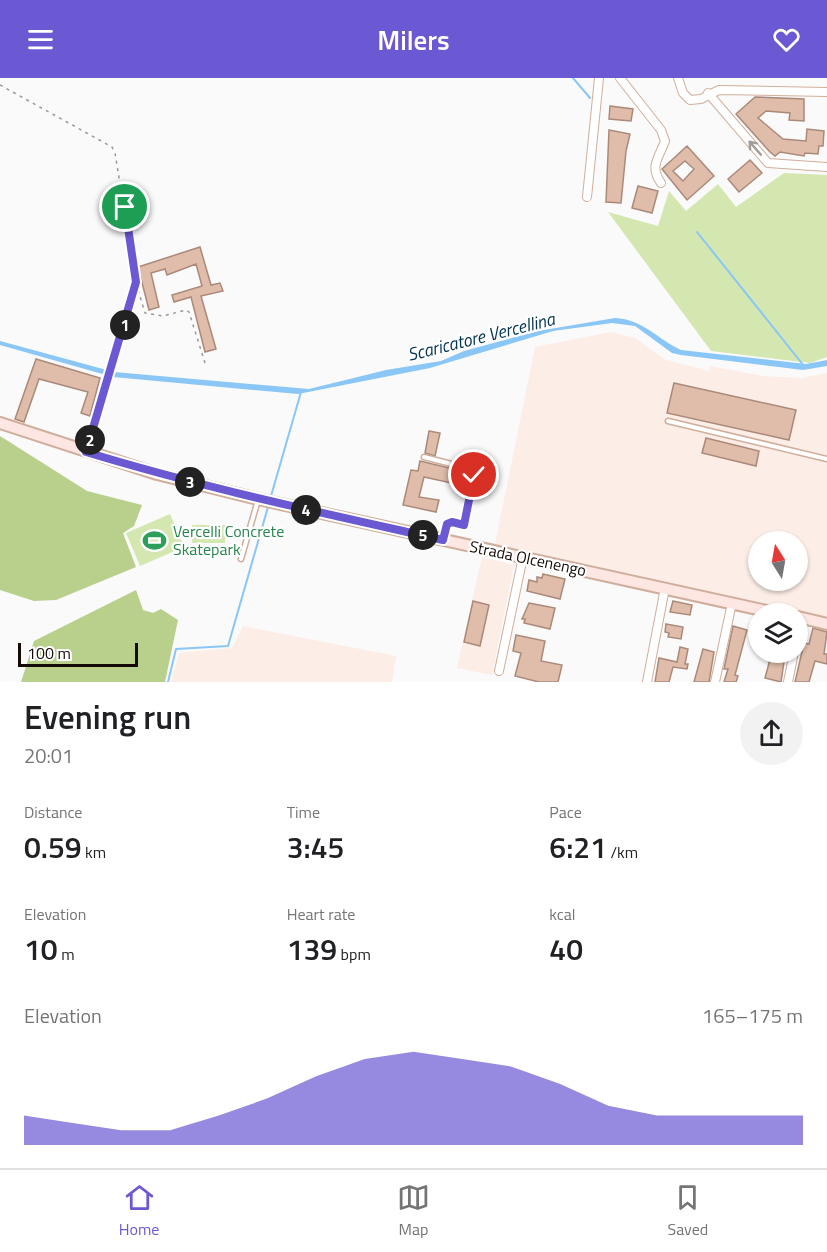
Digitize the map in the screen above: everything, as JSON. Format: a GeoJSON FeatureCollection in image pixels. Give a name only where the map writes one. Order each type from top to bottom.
{"type":"FeatureCollection","features":[{"type":"Feature","properties":{"kind":"street"},"geometry":{"type":"LineString","coordinates":[[587,197],[599,78]]}},
{"type":"Feature","properties":{"kind":"street"},"geometry":{"type":"LineString","coordinates":[[620,78],[661,130],[665,141],[653,166],[661,183]]}},
{"type":"Feature","properties":{"kind":"street"},"geometry":{"type":"LineString","coordinates":[[678,78],[683,93],[690,99],[701,99],[708,93],[719,90],[827,92]]}},
{"type":"Feature","properties":{"kind":"street"},"geometry":{"type":"LineString","coordinates":[[708,93],[768,163],[827,167]]}},
{"type":"Feature","properties":{"kind":"street","name":"Strada Olcenengo"},"geometry":{"type":"LineString","coordinates":[[0,423],[157,474],[258,499],[748,607]]}},
{"type":"Feature","properties":{"kind":"street"},"geometry":{"type":"LineString","coordinates":[[499,672],[523,557]]}},
{"type":"Feature","properties":{"kind":"street"},"geometry":{"type":"LineString","coordinates":[[647,682],[665,588]]}},
{"type":"Feature","properties":{"kind":"street"},"geometry":{"type":"LineString","coordinates":[[715,682],[732,603]]}},
{"type":"Feature","properties":{"kind":"street"},"geometry":{"type":"LineString","coordinates":[[808,620],[827,624]]}},
{"type":"Feature","properties":{"kind":"street"},"geometry":{"type":"LineString","coordinates":[[788,682],[792,663]]}},
{"type":"Feature","properties":{"kind":"lane"},"geometry":{"type":"LineString","coordinates":[[668,421],[827,459]]}},
{"type":"Feature","properties":{"kind":"lane"},"geometry":{"type":"LineString","coordinates":[[424,457],[475,470],[464,525],[452,522],[447,524],[443,540]]}},
{"type":"Feature","properties":{"kind":"lane"},"geometry":{"type":"LineString","coordinates":[[241,559],[258,499]]}},
{"type":"Feature","properties":{"kind":"path"},"geometry":{"type":"LineString","coordinates":[[0,85],[112,147],[117,164],[136,282],[145,313],[163,316],[186,310],[189,312],[205,363]]}},
{"type":"Feature","properties":{"kind":"path"},"geometry":{"type":"LineString","coordinates":[[86,452],[136,282]]}},
{"type":"Feature","properties":{"kind":"shaded area"},"geometry":{"type":"Polygon","coordinates":[[[611,332],[635,338],[666,360],[709,371],[710,366],[763,376],[802,378],[827,373],[827,617],[808,613],[808,603],[763,603],[495,544],[535,347],[611,332]]]}},
{"type":"Feature","properties":{"kind":"shaded area"},"geometry":{"type":"Polygon","coordinates":[[[482,557],[514,565],[492,675],[457,668],[482,557]]]}},
{"type":"Feature","properties":{"kind":"shaded area"},"geometry":{"type":"Polygon","coordinates":[[[243,626],[396,656],[392,682],[171,682],[179,653],[232,648],[243,626]]]}},
{"type":"Feature","properties":{"kind":"green space"},"geometry":{"type":"Polygon","coordinates":[[[784,173],[827,175],[827,357],[810,363],[711,351],[608,212],[658,226],[669,191],[686,211],[718,184],[736,207],[784,173]]]}},
{"type":"Feature","properties":{"kind":"green space"},"geometry":{"type":"Polygon","coordinates":[[[0,436],[87,491],[142,505],[134,526],[123,533],[136,567],[56,600],[34,601],[0,590],[0,436]]]}},
{"type":"Feature","properties":{"kind":"green space","name":"Vercelli Concrete Skatepark"},"geometry":{"type":"Polygon","coordinates":[[[170,514],[184,547],[140,566],[126,533],[170,514]]]}},
{"type":"Feature","properties":{"kind":"green space"},"geometry":{"type":"Polygon","coordinates":[[[192,525],[225,525],[225,543],[192,543],[192,525]]]}},
{"type":"Feature","properties":{"kind":"green space"},"geometry":{"type":"Polygon","coordinates":[[[136,590],[143,610],[153,613],[161,609],[178,620],[165,682],[21,682],[34,641],[136,590]]]}},
{"type":"Feature","properties":{"kind":"water"},"geometry":{"type":"Polygon","coordinates":[[[615,318],[634,322],[681,350],[806,364],[827,360],[827,366],[803,370],[681,355],[672,353],[635,326],[612,323],[553,331],[430,368],[298,394],[113,377],[0,345],[0,341],[114,372],[309,389],[386,370],[441,361],[464,351],[538,331],[615,318]]]}},
{"type":"Feature","properties":{"kind":"building"},"geometry":{"type":"Polygon","coordinates":[[[755,97],[804,99],[804,121],[789,120],[790,113],[766,111],[758,118],[783,139],[806,141],[807,129],[824,131],[823,146],[819,146],[818,154],[805,153],[804,156],[780,152],[775,156],[770,152],[736,114],[755,97]]]}},
{"type":"Feature","properties":{"kind":"building"},"geometry":{"type":"Polygon","coordinates":[[[610,106],[633,109],[631,121],[609,119],[610,106]]]}},
{"type":"Feature","properties":{"kind":"building"},"geometry":{"type":"Polygon","coordinates":[[[609,130],[630,134],[621,203],[606,202],[609,130]]]}},
{"type":"Feature","properties":{"kind":"building"},"geometry":{"type":"Polygon","coordinates":[[[687,146],[714,176],[687,200],[662,169],[687,146]],[[685,161],[673,171],[683,181],[694,169],[685,161]]]}},
{"type":"Feature","properties":{"kind":"building"},"geometry":{"type":"Polygon","coordinates":[[[750,160],[762,173],[739,192],[728,179],[750,160]]]}},
{"type":"Feature","properties":{"kind":"building"},"geometry":{"type":"Polygon","coordinates":[[[638,186],[658,191],[652,213],[632,208],[638,186]]]}},
{"type":"Feature","properties":{"kind":"building"},"geometry":{"type":"Polygon","coordinates":[[[200,247],[211,285],[220,283],[223,291],[201,296],[216,349],[205,352],[191,297],[174,302],[172,295],[202,286],[196,264],[167,275],[165,269],[151,273],[159,307],[149,310],[138,267],[200,247]]]}},
{"type":"Feature","properties":{"kind":"building"},"geometry":{"type":"Polygon","coordinates":[[[36,359],[100,378],[90,416],[81,413],[88,392],[39,379],[24,422],[15,419],[36,359]]]}},
{"type":"Feature","properties":{"kind":"building"},"geometry":{"type":"Polygon","coordinates":[[[674,383],[796,410],[789,440],[667,413],[674,383]]]}},
{"type":"Feature","properties":{"kind":"building"},"geometry":{"type":"Polygon","coordinates":[[[429,431],[440,433],[435,456],[425,453],[429,431]]]}},
{"type":"Feature","properties":{"kind":"building"},"geometry":{"type":"Polygon","coordinates":[[[706,438],[759,451],[756,466],[702,453],[706,438]]]}},
{"type":"Feature","properties":{"kind":"building"},"geometry":{"type":"Polygon","coordinates":[[[420,461],[470,473],[468,483],[453,480],[451,483],[424,477],[419,497],[439,500],[436,512],[403,505],[411,470],[418,471],[420,461]]]}},
{"type":"Feature","properties":{"kind":"building"},"geometry":{"type":"Polygon","coordinates":[[[543,574],[565,579],[560,599],[527,591],[529,580],[537,582],[537,577],[542,578],[543,574]]]}},
{"type":"Feature","properties":{"kind":"building"},"geometry":{"type":"Polygon","coordinates":[[[473,601],[489,605],[480,646],[464,642],[473,601]]]}},
{"type":"Feature","properties":{"kind":"building"},"geometry":{"type":"Polygon","coordinates":[[[673,601],[692,605],[690,615],[670,612],[673,601]]]}},
{"type":"Feature","properties":{"kind":"building"},"geometry":{"type":"Polygon","coordinates":[[[529,603],[555,608],[550,629],[524,623],[525,619],[522,619],[529,603]]]}},
{"type":"Feature","properties":{"kind":"building"},"geometry":{"type":"Polygon","coordinates":[[[666,624],[683,627],[681,639],[668,637],[669,633],[665,632],[666,624]]]}},
{"type":"Feature","properties":{"kind":"building"},"geometry":{"type":"Polygon","coordinates":[[[733,626],[747,630],[735,675],[738,676],[736,682],[724,682],[728,669],[724,669],[733,626]]]}},
{"type":"Feature","properties":{"kind":"building"},"geometry":{"type":"Polygon","coordinates":[[[813,628],[827,632],[824,654],[827,654],[827,664],[815,661],[809,682],[795,682],[799,663],[808,663],[813,628]]]}},
{"type":"Feature","properties":{"kind":"building"},"geometry":{"type":"Polygon","coordinates":[[[516,635],[545,641],[541,661],[562,665],[558,682],[539,682],[515,676],[521,653],[513,651],[516,635]]]}},
{"type":"Feature","properties":{"kind":"building"},"geometry":{"type":"Polygon","coordinates":[[[680,647],[688,649],[685,664],[688,664],[687,669],[673,667],[669,682],[655,682],[659,658],[677,662],[680,647]]]}},
{"type":"Feature","properties":{"kind":"building"},"geometry":{"type":"Polygon","coordinates":[[[703,649],[714,652],[709,682],[694,682],[703,649]]]}},
{"type":"Feature","properties":{"kind":"building"},"geometry":{"type":"Polygon","coordinates":[[[769,663],[784,663],[781,682],[765,678],[769,663]]]}},
{"type":"Feature","properties":{"kind":"waterway"},"geometry":{"type":"LineString","coordinates":[[573,78],[590,98]]}},
{"type":"Feature","properties":{"kind":"waterway"},"geometry":{"type":"LineString","coordinates":[[697,232],[804,366]]}},
{"type":"Feature","properties":{"kind":"waterway","name":"Scaricatore Vercellina"},"geometry":{"type":"LineString","coordinates":[[271,496],[301,392]]}},
{"type":"Feature","properties":{"kind":"waterway","name":"Scaricatore Vercellina"},"geometry":{"type":"LineString","coordinates":[[168,682],[176,649],[228,646],[268,507]]}},
{"type":"Feature","properties":{"kind":"place","name":"Vercelli Concrete Skatepark"},"geometry":{"type":"Point","coordinates":[155,540]}},
{"type":"Feature","properties":{"kind":"route"},"geometry":{"type":"LineString","coordinates":[[125,207],[135,261],[136,282],[132,302],[86,452],[157,474],[258,499],[443,540],[447,524],[452,522],[464,525],[474,475]]}}]}
